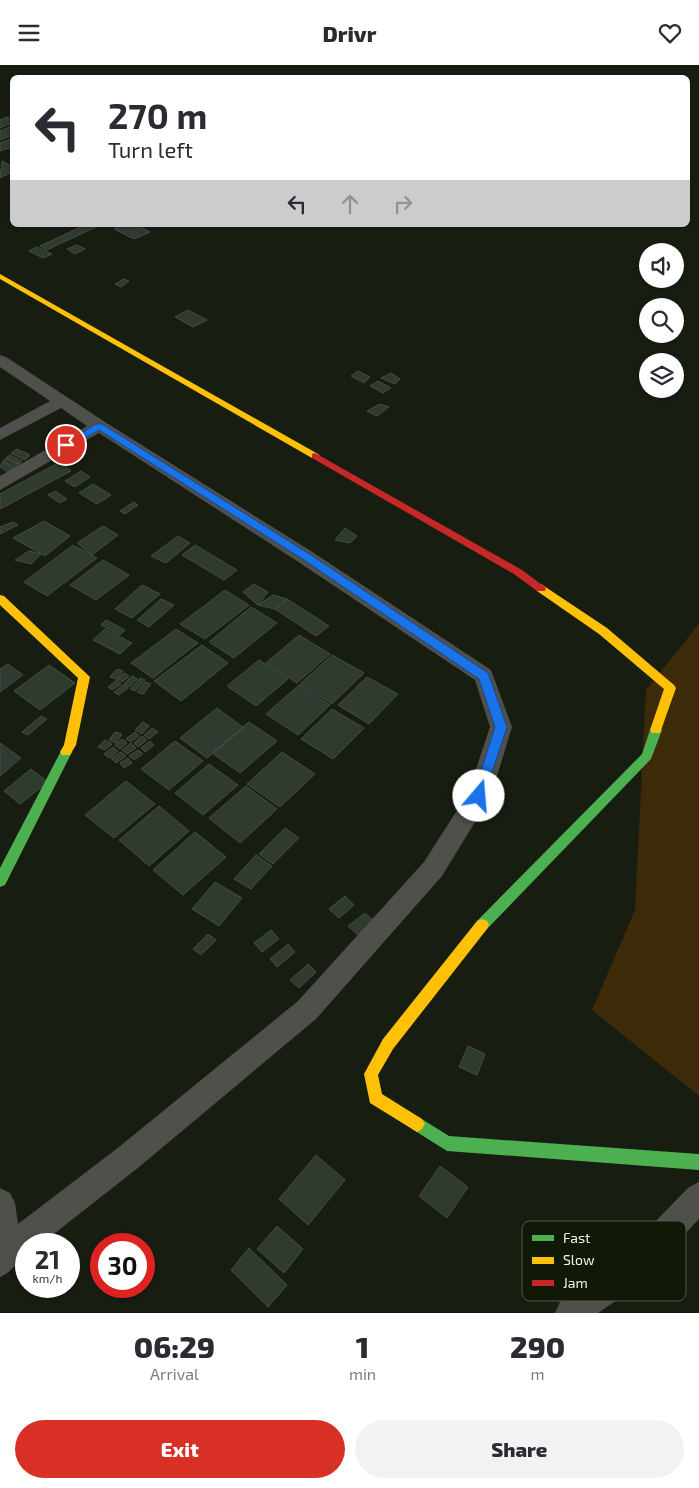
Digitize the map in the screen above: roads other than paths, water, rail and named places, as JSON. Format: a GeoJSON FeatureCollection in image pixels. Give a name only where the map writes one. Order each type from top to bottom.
{"type":"FeatureCollection","features":[{"type":"Feature","properties":{"kind":"street"},"geometry":{"type":"LineString","coordinates":[[0,276],[518,572],[603,631],[670,688],[647,757],[478,930],[388,1043],[371,1074],[375,1098],[447,1143],[699,1162]]}},
{"type":"Feature","properties":{"kind":"street"},"geometry":{"type":"LineString","coordinates":[[0,359],[61,402],[307,558],[484,676],[501,727],[479,796],[433,869],[307,1010],[129,1157],[2,1253]]}},
{"type":"Feature","properties":{"kind":"street"},"geometry":{"type":"LineString","coordinates":[[0,435],[61,402]]}},
{"type":"Feature","properties":{"kind":"street"},"geometry":{"type":"LineString","coordinates":[[0,485],[99,426]]}},
{"type":"Feature","properties":{"kind":"street"},"geometry":{"type":"LineString","coordinates":[[0,599],[84,677],[70,745],[0,881]]}},
{"type":"Feature","properties":{"kind":"street"},"geometry":{"type":"LineString","coordinates":[[676,1221],[699,1197]]}},
{"type":"Feature","properties":{"kind":"street"},"geometry":{"type":"LineString","coordinates":[[0,1203],[2,1253]]}},
{"type":"Feature","properties":{"kind":"street"},"geometry":{"type":"LineString","coordinates":[[571,1313],[588,1301]]}}]}
